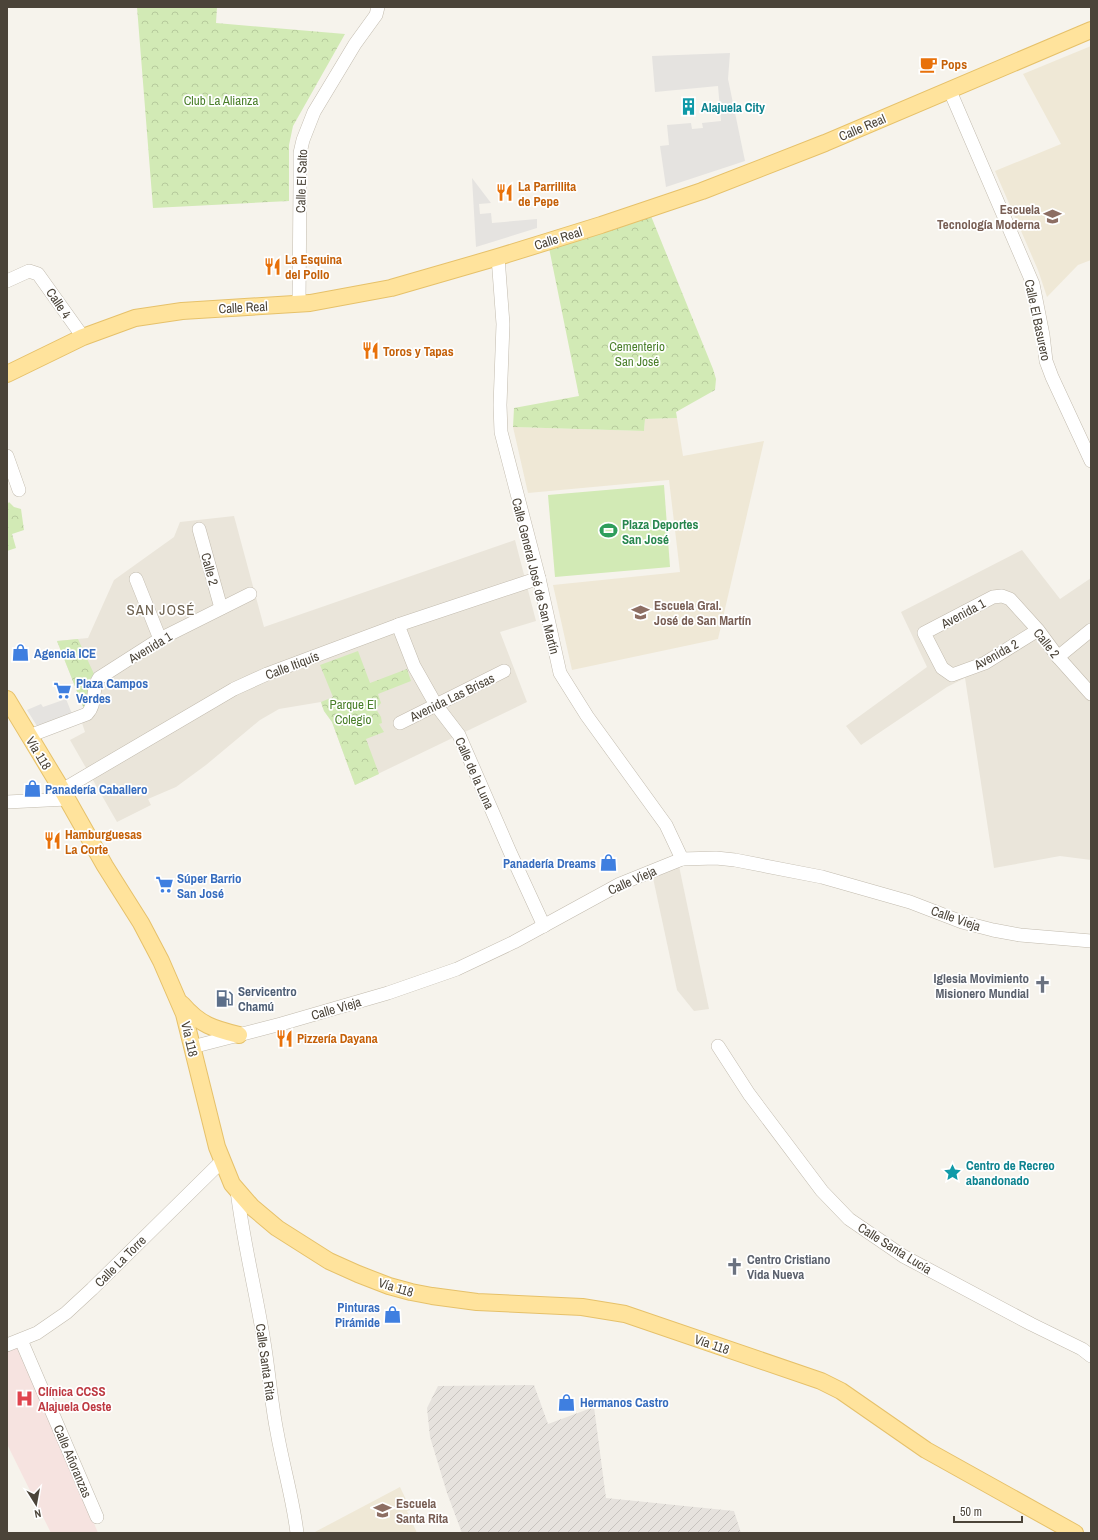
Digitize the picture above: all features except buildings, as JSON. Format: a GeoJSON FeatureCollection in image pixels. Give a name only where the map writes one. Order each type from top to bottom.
{"type":"FeatureCollection","features":[{"type":"Feature","properties":{"kind":"main road","name":"Calle Real"},"geometry":{"type":"LineString","coordinates":[[7,374],[83,337],[135,318],[182,310],[299,304],[391,288],[498,257],[600,225],[702,191],[825,143],[1091,30]]}},
{"type":"Feature","properties":{"kind":"main road","name":"Vía 118"},"geometry":{"type":"LineString","coordinates":[[7,699],[105,866],[141,922],[179,1000],[184,1014],[222,1161],[229,1178],[252,1207],[277,1228],[329,1261],[389,1286],[410,1292],[454,1300],[582,1307],[625,1314],[821,1381],[841,1391],[926,1450],[1075,1533]]}},
{"type":"Feature","properties":{"kind":"main road"},"geometry":{"type":"LineString","coordinates":[[179,1000],[190,1014],[203,1024],[217,1030],[239,1035]]}},
{"type":"Feature","properties":{"kind":"street","name":"Calle El Salto"},"geometry":{"type":"LineString","coordinates":[[299,304],[300,153],[303,140],[314,112],[355,44],[376,15],[378,7]]}},
{"type":"Feature","properties":{"kind":"street","name":"Calle El Basurero"},"geometry":{"type":"LineString","coordinates":[[950,90],[1033,284],[1043,335],[1046,361],[1091,461]]}},
{"type":"Feature","properties":{"kind":"street","name":"Calle General José de San Martín"},"geometry":{"type":"LineString","coordinates":[[498,257],[503,324],[500,381],[501,432],[539,578],[560,672],[587,716],[666,825],[682,859]]}},
{"type":"Feature","properties":{"kind":"street","name":"Calle 4"},"geometry":{"type":"LineString","coordinates":[[7,281],[24,272],[34,272],[42,277],[83,337]]}},
{"type":"Feature","properties":{"kind":"street"},"geometry":{"type":"LineString","coordinates":[[7,456],[18,490]]}},
{"type":"Feature","properties":{"kind":"street","name":"Calle 2"},"geometry":{"type":"LineString","coordinates":[[199,530],[221,608]]}},
{"type":"Feature","properties":{"kind":"street","name":"Calle Itiquís"},"geometry":{"type":"LineString","coordinates":[[64,795],[234,689],[267,674],[398,625],[539,578]]}},
{"type":"Feature","properties":{"kind":"street"},"geometry":{"type":"LineString","coordinates":[[136,579],[160,639]]}},
{"type":"Feature","properties":{"kind":"street","name":"Avenida 1"},"geometry":{"type":"LineString","coordinates":[[29,736],[87,714],[91,710],[95,684],[99,678],[160,639],[250,594]]}},
{"type":"Feature","properties":{"kind":"street","name":"Calle 2"},"geometry":{"type":"LineString","coordinates":[[1002,596],[1010,599],[1091,694]]}},
{"type":"Feature","properties":{"kind":"street","name":"Avenida 1"},"geometry":{"type":"LineString","coordinates":[[952,675],[942,668],[924,633],[993,597],[1002,596]]}},
{"type":"Feature","properties":{"kind":"street","name":"Calle de la Luna"},"geometry":{"type":"LineString","coordinates":[[398,625],[414,666],[436,705],[459,735],[544,926]]}},
{"type":"Feature","properties":{"kind":"street","name":"Avenida 2"},"geometry":{"type":"LineString","coordinates":[[952,675],[985,663],[1038,630]]}},
{"type":"Feature","properties":{"kind":"street"},"geometry":{"type":"LineString","coordinates":[[1058,657],[1091,630]]}},
{"type":"Feature","properties":{"kind":"street","name":"Avenida Las Brisas"},"geometry":{"type":"LineString","coordinates":[[400,723],[504,672]]}},
{"type":"Feature","properties":{"kind":"street"},"geometry":{"type":"LineString","coordinates":[[7,802],[64,795]]}},
{"type":"Feature","properties":{"kind":"street","name":"Calle Vieja"},"geometry":{"type":"LineString","coordinates":[[192,1047],[421,983],[457,969],[514,942],[620,884],[682,859],[716,858],[743,861],[822,878],[910,902],[962,922],[993,930],[1020,935],[1091,941]]}},
{"type":"Feature","properties":{"kind":"street","name":"Calle Santa Lucía"},"geometry":{"type":"LineString","coordinates":[[718,1046],[749,1094],[822,1191],[849,1219],[903,1256],[1082,1349],[1091,1356]]}},
{"type":"Feature","properties":{"kind":"street","name":"Calle La Torre"},"geometry":{"type":"LineString","coordinates":[[7,1345],[37,1333],[66,1313],[222,1161]]}},
{"type":"Feature","properties":{"kind":"street","name":"Calle Santa Rita"},"geometry":{"type":"LineString","coordinates":[[237,1190],[240,1220],[264,1342],[272,1410],[288,1482],[297,1533]]}},
{"type":"Feature","properties":{"kind":"street","name":"Calle Añoranzas"},"geometry":{"type":"LineString","coordinates":[[21,1340],[97,1517]]}},
{"type":"Feature","properties":{"kind":"shaded area","name":"Escuela Tecnología Moderna"},"geometry":{"type":"Polygon","coordinates":[[[1091,46],[1091,260],[1078,265],[1047,297],[1038,270],[995,171],[1061,144],[1023,74],[1091,46]]]}},
{"type":"Feature","properties":{"kind":"shaded area"},"geometry":{"type":"Polygon","coordinates":[[[730,53],[728,79],[745,161],[666,187],[660,146],[669,145],[667,125],[691,123],[692,129],[703,128],[702,123],[721,121],[718,86],[655,92],[652,56],[730,53]]]}},
{"type":"Feature","properties":{"kind":"shaded area"},"geometry":{"type":"Polygon","coordinates":[[[472,178],[491,203],[479,204],[480,214],[491,213],[492,223],[537,219],[537,228],[476,247],[472,178]]]}},
{"type":"Feature","properties":{"kind":"shaded area"},"geometry":{"type":"Polygon","coordinates":[[[677,418],[683,456],[764,441],[718,639],[572,670],[553,585],[680,572],[669,480],[528,493],[513,427],[644,431],[645,419],[677,418]]]}},
{"type":"Feature","properties":{"kind":"shaded area"},"geometry":{"type":"Polygon","coordinates":[[[234,516],[264,627],[515,540],[536,621],[500,632],[527,702],[355,785],[332,722],[324,711],[321,702],[279,709],[260,720],[206,765],[176,787],[148,799],[151,805],[117,822],[70,740],[85,732],[82,723],[84,709],[57,641],[88,638],[114,580],[174,537],[180,522],[234,516]]]}},
{"type":"Feature","properties":{"kind":"shaded area"},"geometry":{"type":"Polygon","coordinates":[[[1022,550],[1060,599],[1091,578],[1091,860],[1060,856],[994,868],[965,678],[947,687],[861,745],[846,726],[927,667],[901,612],[1022,550]]]}},
{"type":"Feature","properties":{"kind":"shaded area"},"geometry":{"type":"Polygon","coordinates":[[[66,699],[72,714],[37,726],[27,710],[41,704],[43,707],[66,699]]]}},
{"type":"Feature","properties":{"kind":"shaded area"},"geometry":{"type":"Polygon","coordinates":[[[679,866],[709,1009],[694,1011],[677,990],[653,878],[679,866]]]}},
{"type":"Feature","properties":{"kind":"shaded area","name":"Clínica CCSS Alajuela Oeste"},"geometry":{"type":"Polygon","coordinates":[[[21,1346],[98,1533],[51,1533],[7,1444],[7,1352],[21,1346]]]}},
{"type":"Feature","properties":{"kind":"shaded area"},"geometry":{"type":"Polygon","coordinates":[[[534,1385],[548,1424],[594,1407],[606,1498],[734,1511],[741,1533],[462,1533],[447,1493],[430,1437],[427,1408],[438,1386],[534,1385]]]}},
{"type":"Feature","properties":{"kind":"shaded area","name":"Escuela Santa Rita"},"geometry":{"type":"Polygon","coordinates":[[[400,1487],[411,1510],[407,1511],[417,1533],[313,1533],[400,1487]]]}},
{"type":"Feature","properties":{"kind":"green space","name":"Club La Alianza"},"geometry":{"type":"Polygon","coordinates":[[[137,7],[217,7],[216,23],[345,34],[293,126],[289,145],[289,201],[153,208],[137,7]]]}},
{"type":"Feature","properties":{"kind":"green space","name":"Cementerio San José"},"geometry":{"type":"Polygon","coordinates":[[[651,216],[713,369],[716,379],[715,390],[676,412],[677,418],[645,419],[644,431],[513,427],[514,408],[579,396],[549,248],[651,216]]]}},
{"type":"Feature","properties":{"kind":"green space","name":"Plaza Deportes San José"},"geometry":{"type":"Polygon","coordinates":[[[664,485],[670,567],[555,577],[548,495],[664,485]]]}},
{"type":"Feature","properties":{"kind":"green space"},"geometry":{"type":"Polygon","coordinates":[[[9,502],[14,507],[21,509],[24,530],[12,534],[16,548],[7,551],[7,505],[9,502]]]}},
{"type":"Feature","properties":{"kind":"green space"},"geometry":{"type":"Polygon","coordinates":[[[78,639],[94,674],[88,682],[88,698],[84,709],[57,641],[78,639]]]}},
{"type":"Feature","properties":{"kind":"green space","name":"Parque El Colegio"},"geometry":{"type":"Polygon","coordinates":[[[358,651],[370,683],[407,669],[411,681],[378,694],[381,703],[376,709],[381,717],[382,723],[379,724],[384,732],[366,739],[379,774],[355,785],[332,722],[324,711],[321,702],[333,697],[320,665],[358,651]]]}},
{"type":"Feature","properties":{"kind":"place","name":"Pops"},"geometry":{"type":"Point","coordinates":[928,64]}},
{"type":"Feature","properties":{"kind":"place","name":"Alajuela City"},"geometry":{"type":"Point","coordinates":[688,107]}},
{"type":"Feature","properties":{"kind":"place","name":"La Parrillita de Pepe"},"geometry":{"type":"Point","coordinates":[505,193]}},
{"type":"Feature","properties":{"kind":"place","name":"Escuela Tecnología Moderna"},"geometry":{"type":"Point","coordinates":[1053,216]}},
{"type":"Feature","properties":{"kind":"place","name":"La Esquina del Pollo"},"geometry":{"type":"Point","coordinates":[272,266]}},
{"type":"Feature","properties":{"kind":"place","name":"Toros y Tapas"},"geometry":{"type":"Point","coordinates":[370,351]}},
{"type":"Feature","properties":{"kind":"place","name":"Plaza Deportes San José"},"geometry":{"type":"Point","coordinates":[609,531]}},
{"type":"Feature","properties":{"kind":"place","name":"Escuela Gral. José de San Martín"},"geometry":{"type":"Point","coordinates":[641,612]}},
{"type":"Feature","properties":{"kind":"place","name":"Agencia ICE"},"geometry":{"type":"Point","coordinates":[21,653]}},
{"type":"Feature","properties":{"kind":"place","name":"Plaza Campos Verdes"},"geometry":{"type":"Point","coordinates":[63,690]}},
{"type":"Feature","properties":{"kind":"place","name":"Panadería Caballero"},"geometry":{"type":"Point","coordinates":[32,789]}},
{"type":"Feature","properties":{"kind":"place","name":"Hamburguesas La Corte"},"geometry":{"type":"Point","coordinates":[52,841]}},
{"type":"Feature","properties":{"kind":"place","name":"Panadería Dreams"},"geometry":{"type":"Point","coordinates":[609,863]}},
{"type":"Feature","properties":{"kind":"place","name":"Súper Barrio San José"},"geometry":{"type":"Point","coordinates":[164,885]}},
{"type":"Feature","properties":{"kind":"place","name":"Iglesia Movimiento Misionero Mundial"},"geometry":{"type":"Point","coordinates":[1042,985]}},
{"type":"Feature","properties":{"kind":"place","name":"Servicentro Chamú"},"geometry":{"type":"Point","coordinates":[225,998]}},
{"type":"Feature","properties":{"kind":"place","name":"Pizzería Dayana"},"geometry":{"type":"Point","coordinates":[284,1038]}},
{"type":"Feature","properties":{"kind":"place","name":"Centro de Recreo abandonado"},"geometry":{"type":"Point","coordinates":[953,1172]}},
{"type":"Feature","properties":{"kind":"place","name":"Centro Cristiano Vida Nueva"},"geometry":{"type":"Point","coordinates":[734,1266]}},
{"type":"Feature","properties":{"kind":"place","name":"Pinturas Pirámide"},"geometry":{"type":"Point","coordinates":[393,1314]}},
{"type":"Feature","properties":{"kind":"place","name":"Clínica CCSS Alajuela Oeste"},"geometry":{"type":"Point","coordinates":[25,1398]}},
{"type":"Feature","properties":{"kind":"place","name":"Hermanos Castro"},"geometry":{"type":"Point","coordinates":[567,1402]}},
{"type":"Feature","properties":{"kind":"place","name":"Escuela Santa Rita"},"geometry":{"type":"Point","coordinates":[383,1510]}},
{"type":"Feature","properties":{"kind":"district","name":"SAN JOSÉ"},"geometry":{"type":"Point","coordinates":[161,610]}}]}
